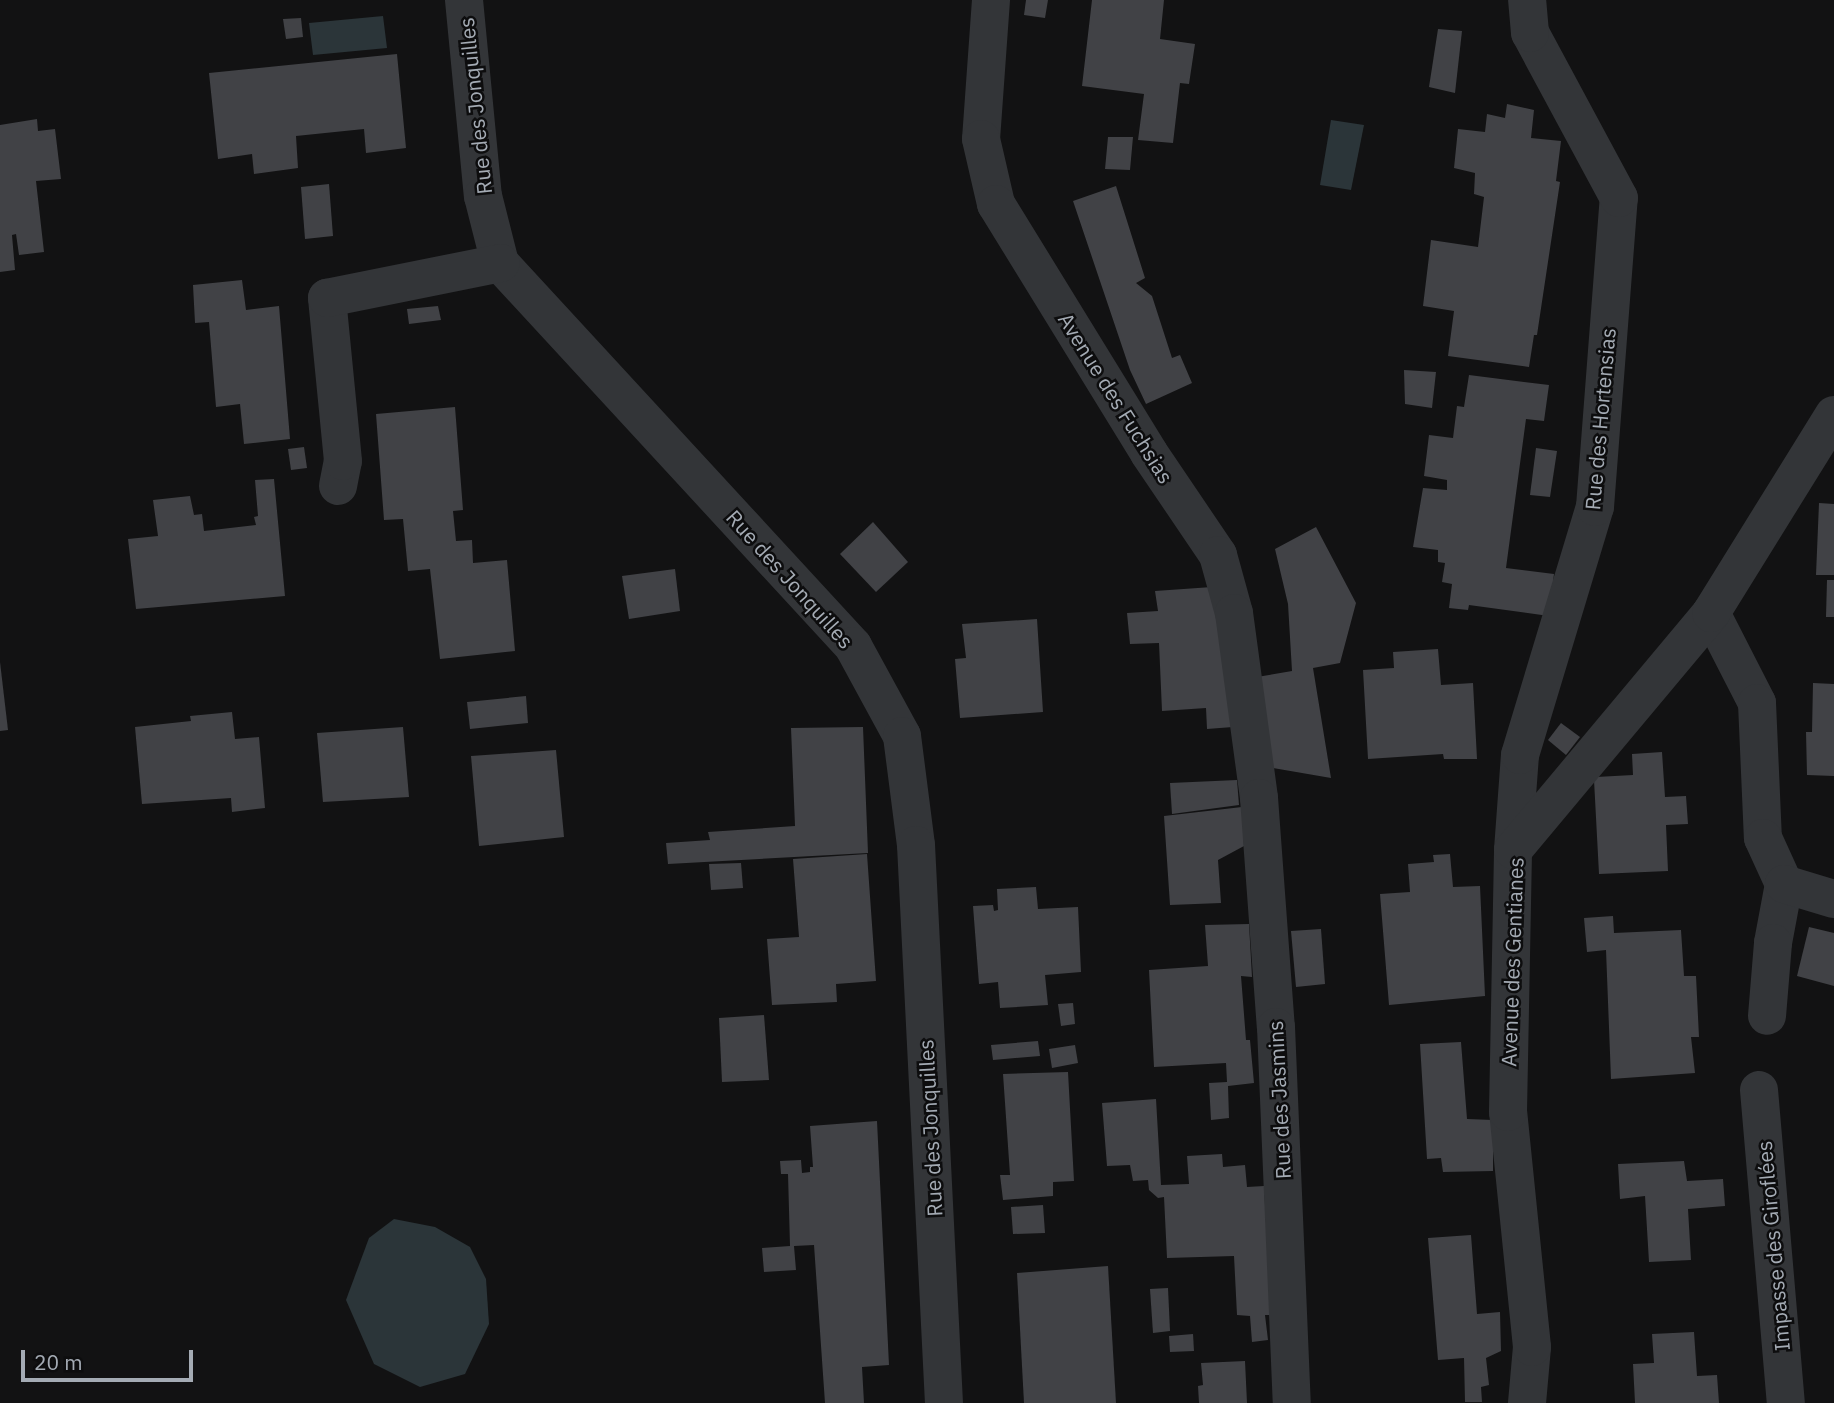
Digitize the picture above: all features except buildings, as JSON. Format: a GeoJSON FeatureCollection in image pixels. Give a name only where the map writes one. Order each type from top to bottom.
{"type":"FeatureCollection","features":[{"type":"Feature","properties":{"kind":"street","name":"Rue des Jonquilles"},"geometry":{"type":"LineString","coordinates":[[464,0],[483,196],[500,263],[853,646],[902,736],[916,845],[944,1403]]}},
{"type":"Feature","properties":{"kind":"street","name":"Avenue des Fuchsias"},"geometry":{"type":"LineString","coordinates":[[992,0],[981,139],[996,204],[1149,453],[1218,555],[1234,613],[1259,798]]}},
{"type":"Feature","properties":{"kind":"street","name":"Rue des Hortensias"},"geometry":{"type":"LineString","coordinates":[[1513,850],[1520,755],[1595,507],[1619,198],[1530,33],[1527,0]]}},
{"type":"Feature","properties":{"kind":"street"},"geometry":{"type":"LineString","coordinates":[[338,486],[343,461],[327,298],[500,263]]}},
{"type":"Feature","properties":{"kind":"street","name":"Avenue des Gentianes"},"geometry":{"type":"LineString","coordinates":[[1528,1402],[1532,1348],[1508,1112],[1513,850],[1711,613],[1834,415]]}},
{"type":"Feature","properties":{"kind":"street"},"geometry":{"type":"LineString","coordinates":[[1711,613],[1757,703],[1763,838],[1784,884],[1773,943],[1767,1016]]}},
{"type":"Feature","properties":{"kind":"street","name":"Rue des Jasmins"},"geometry":{"type":"LineString","coordinates":[[1259,798],[1276,1027],[1292,1403]]}},
{"type":"Feature","properties":{"kind":"street"},"geometry":{"type":"LineString","coordinates":[[1784,884],[1834,874]]}},
{"type":"Feature","properties":{"kind":"street"},"geometry":{"type":"LineString","coordinates":[[1784,884],[1834,899]]}},
{"type":"Feature","properties":{"kind":"street","name":"Impasse des Giroflées"},"geometry":{"type":"LineString","coordinates":[[1759,1090],[1786,1403]]}},
{"type":"Feature","properties":{"kind":"shaded area"},"geometry":{"type":"Polygon","coordinates":[[[383,16],[387,48],[313,55],[309,23],[383,16]]]}},
{"type":"Feature","properties":{"kind":"shaded area"},"geometry":{"type":"Polygon","coordinates":[[[1331,120],[1364,125],[1351,190],[1320,185],[1331,120]]]}},
{"type":"Feature","properties":{"kind":"shaded area"},"geometry":{"type":"Polygon","coordinates":[[[394,1219],[435,1227],[470,1247],[486,1279],[489,1324],[465,1374],[420,1387],[374,1364],[346,1300],[369,1238],[394,1219]]]}}]}
